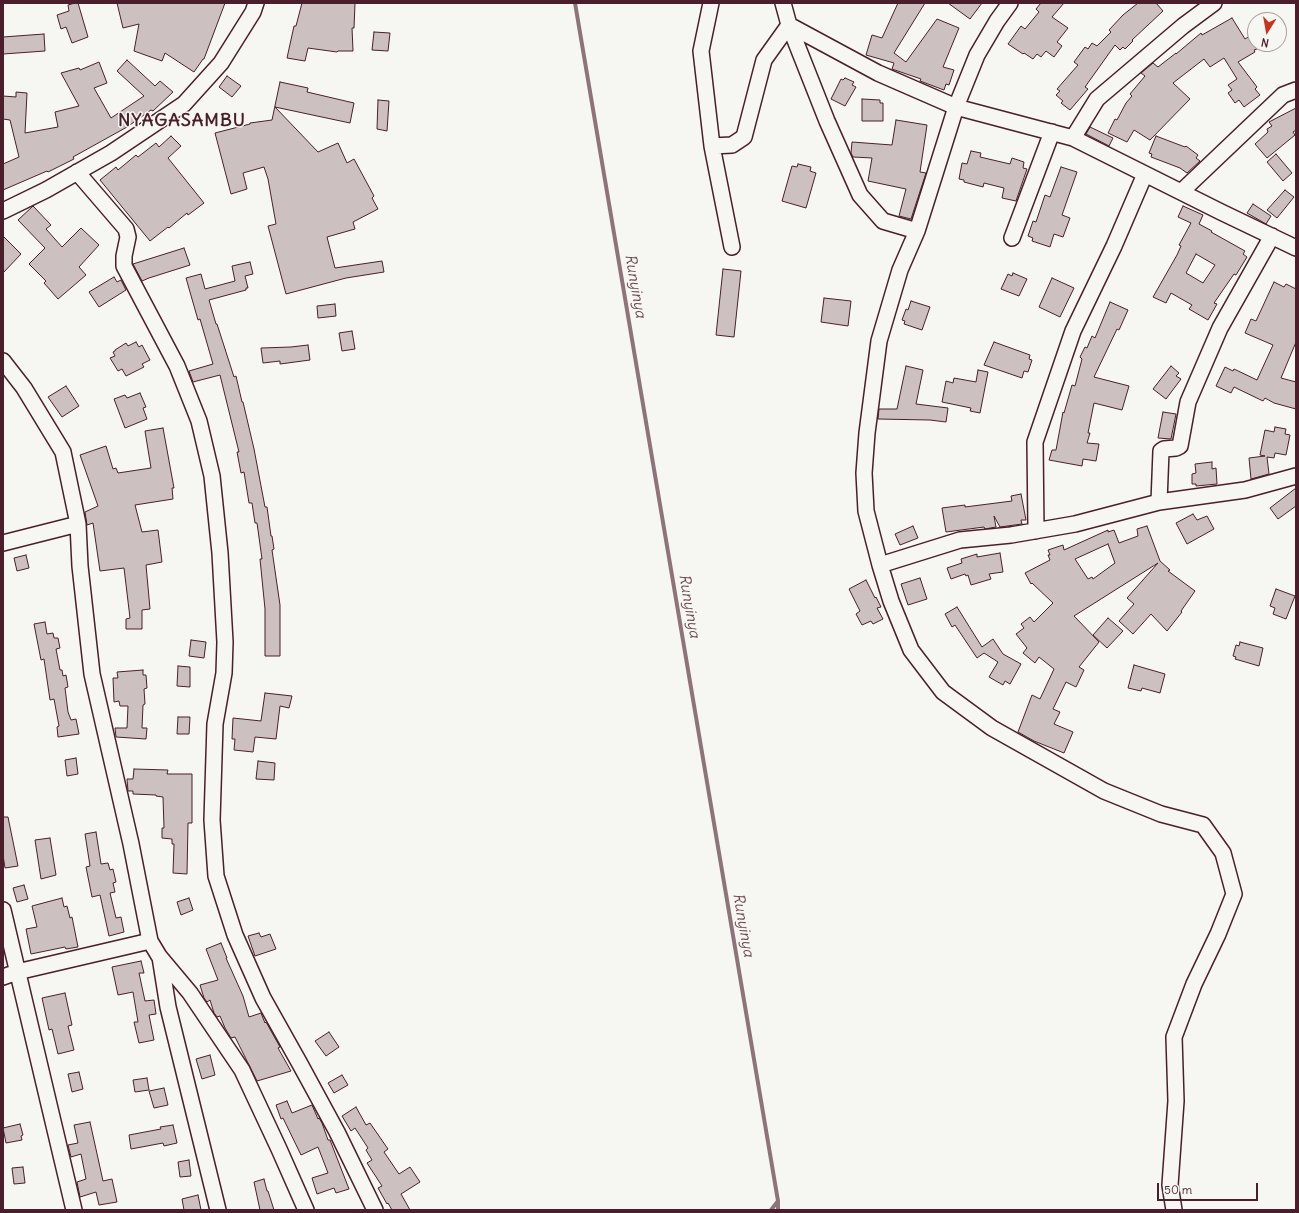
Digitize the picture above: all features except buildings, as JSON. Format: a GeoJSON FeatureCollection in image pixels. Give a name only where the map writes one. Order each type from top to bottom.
{"type":"FeatureCollection","features":[{"type":"Feature","properties":{"kind":"street"},"geometry":{"type":"LineString","coordinates":[[3,211],[46,190],[111,154],[184,104],[221,63],[253,12],[256,3]]}},
{"type":"Feature","properties":{"kind":"street"},"geometry":{"type":"LineString","coordinates":[[711,3],[701,51],[712,146],[732,247]]}},
{"type":"Feature","properties":{"kind":"street"},"geometry":{"type":"LineString","coordinates":[[783,3],[789,25],[827,121],[860,195],[883,221],[917,231]]}},
{"type":"Feature","properties":{"kind":"street"},"geometry":{"type":"LineString","coordinates":[[1010,3],[977,55],[956,107],[917,231],[900,270],[880,341],[867,433],[864,473],[866,511],[880,566],[891,601],[911,650],[943,692],[992,728],[1104,791],[1161,814],[1203,825],[1223,853],[1234,894],[1218,934],[1194,984],[1174,1037],[1176,1101],[1170,1185],[1174,1210]]}},
{"type":"Feature","properties":{"kind":"street"},"geometry":{"type":"LineString","coordinates":[[1073,138],[1097,99],[1214,3]]}},
{"type":"Feature","properties":{"kind":"street"},"geometry":{"type":"LineString","coordinates":[[712,146],[732,145],[744,137],[764,60],[789,25]]}},
{"type":"Feature","properties":{"kind":"street"},"geometry":{"type":"LineString","coordinates":[[789,25],[878,73],[956,107],[1073,138],[1296,248]]}},
{"type":"Feature","properties":{"kind":"street"},"geometry":{"type":"LineString","coordinates":[[1181,192],[1283,95],[1296,90]]}},
{"type":"Feature","properties":{"kind":"street"},"geometry":{"type":"LineString","coordinates":[[1012,238],[1052,132]]}},
{"type":"Feature","properties":{"kind":"street"},"geometry":{"type":"LineString","coordinates":[[78,172],[126,229],[128,237],[124,256],[124,266],[177,366],[199,421],[212,476],[220,553],[225,642],[224,672],[215,724],[212,820],[216,876],[235,935],[263,998],[337,1132],[374,1210]]}},
{"type":"Feature","properties":{"kind":"street"},"geometry":{"type":"LineString","coordinates":[[1036,531],[1035,442],[1073,331],[1114,246],[1146,174]]}},
{"type":"Feature","properties":{"kind":"street"},"geometry":{"type":"LineString","coordinates":[[1159,502],[1162,452],[1164,449],[1176,448],[1180,446],[1188,402],[1220,328],[1272,236]]}},
{"type":"Feature","properties":{"kind":"street"},"geometry":{"type":"LineString","coordinates":[[3,361],[24,388],[63,452],[78,524],[80,566],[92,674],[131,844],[150,941],[159,956],[190,993],[242,1070],[306,1210]]}},
{"type":"Feature","properties":{"kind":"street"},"geometry":{"type":"LineString","coordinates":[[880,566],[960,540],[1010,536],[1074,524],[1159,502],[1245,490],[1296,476]]}},
{"type":"Feature","properties":{"kind":"street"},"geometry":{"type":"LineString","coordinates":[[3,543],[78,524]]}},
{"type":"Feature","properties":{"kind":"street"},"geometry":{"type":"LineString","coordinates":[[3,910],[10,975],[74,1210]]}},
{"type":"Feature","properties":{"kind":"street"},"geometry":{"type":"LineString","coordinates":[[10,975],[150,941]]}},
{"type":"Feature","properties":{"kind":"street"},"geometry":{"type":"LineString","coordinates":[[159,956],[168,1007],[218,1210]]}},
{"type":"Feature","properties":{"kind":"waterway","name":"Runyinya"},"geometry":{"type":"LineString","coordinates":[[575,3],[778,1201],[771,1210]]}},
{"type":"Feature","properties":{"kind":"waterway","name":"Runyinya"},"geometry":{"type":"LineString","coordinates":[[778,1201],[778,1210]]}},
{"type":"Feature","properties":{"kind":"district","name":"NYAGASAMBU"},"geometry":{"type":"Point","coordinates":[182,121]}}]}
